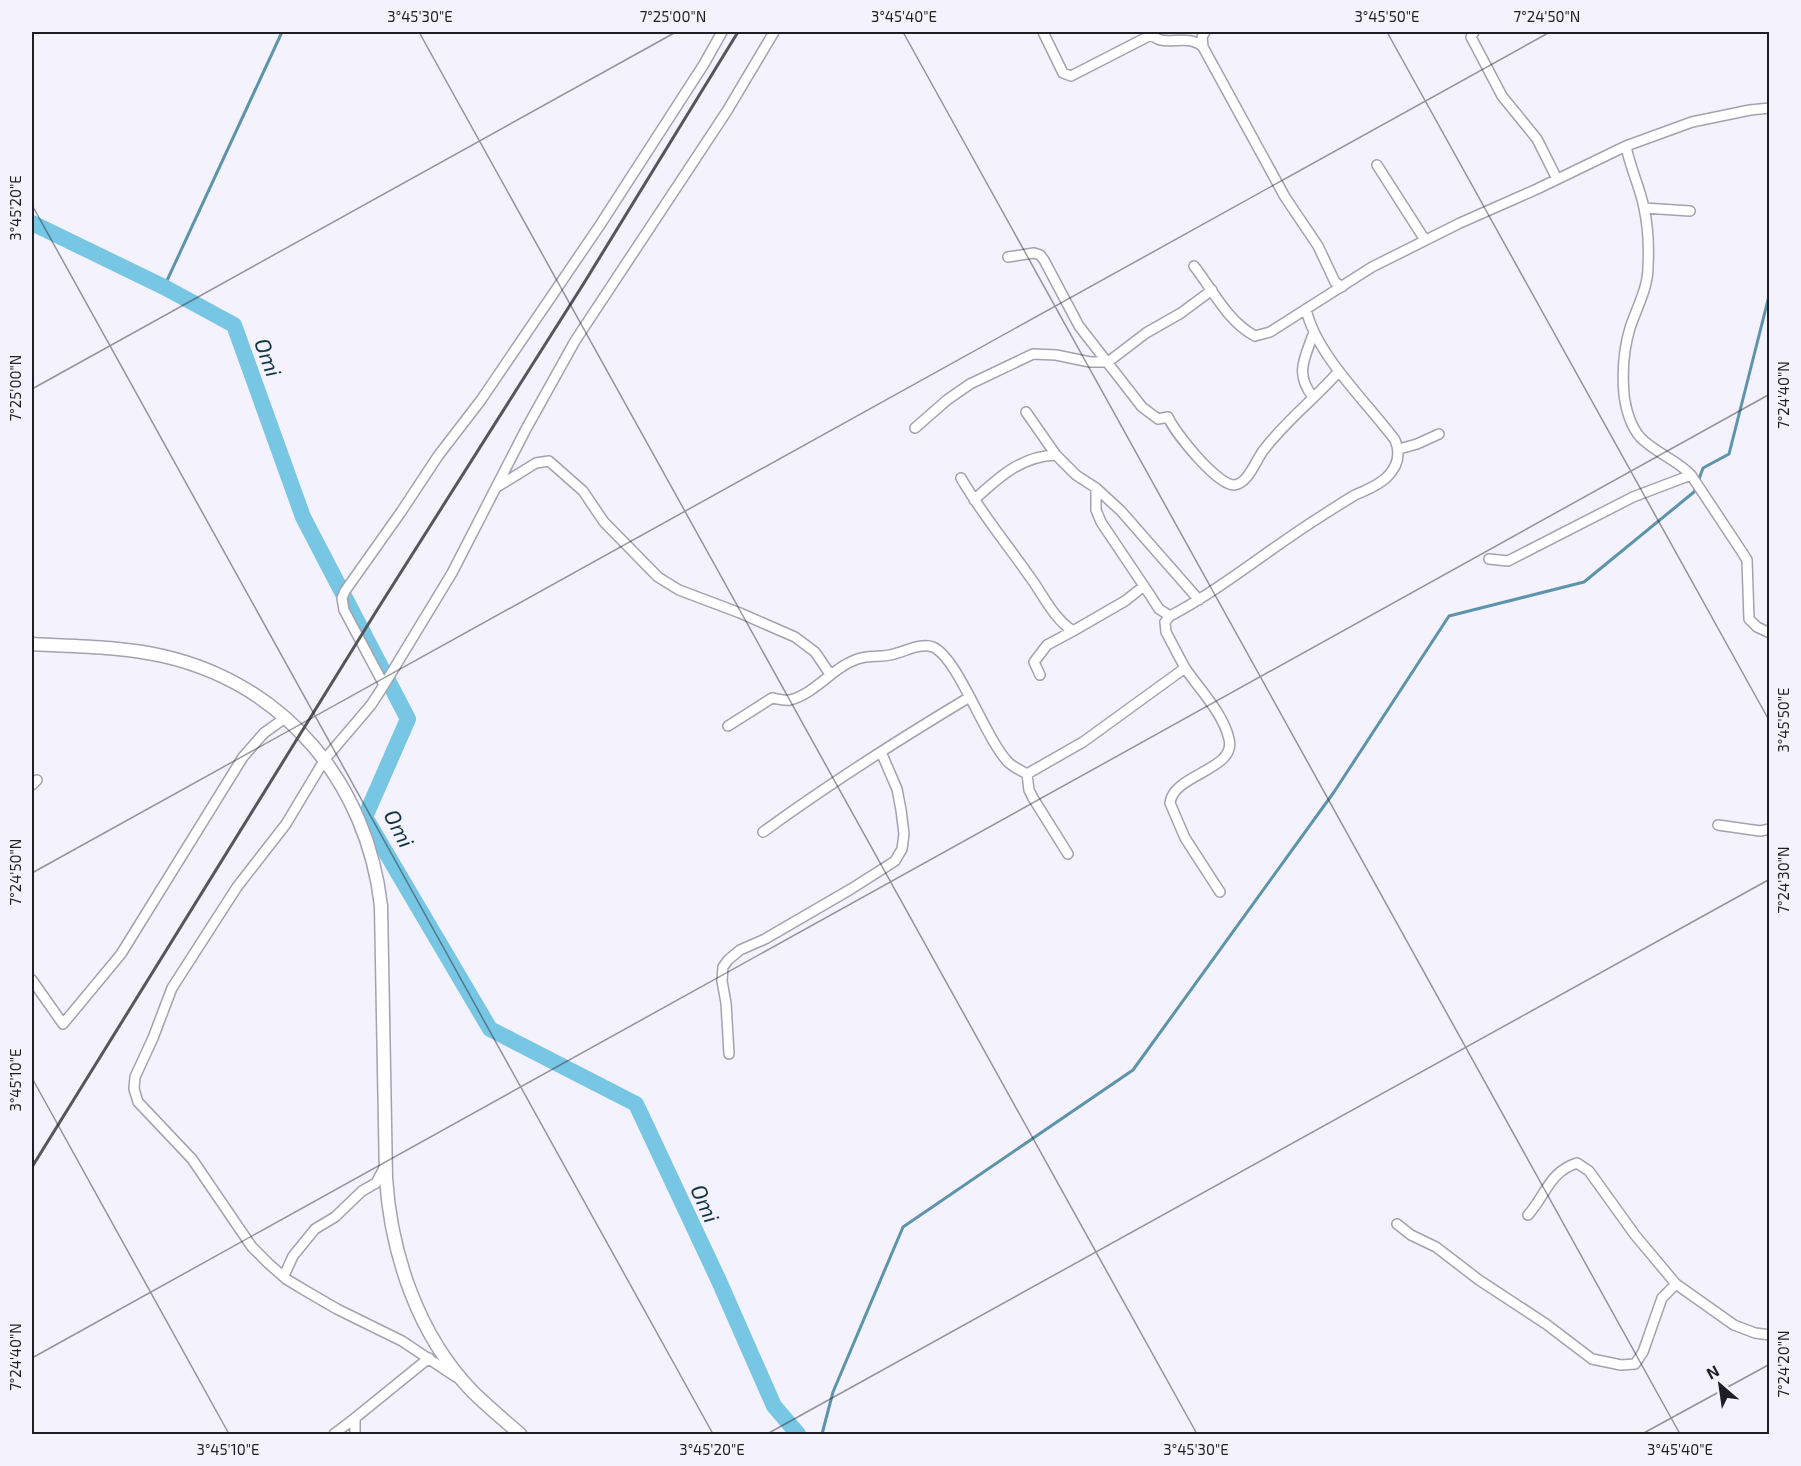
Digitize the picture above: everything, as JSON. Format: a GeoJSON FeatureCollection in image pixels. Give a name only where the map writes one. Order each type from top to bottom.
{"type":"FeatureCollection","features":[{"type":"Feature","properties":{"kind":"main road"},"geometry":{"type":"LineString","coordinates":[[32,644],[125,650],[180,660],[233,681],[265,701],[307,738],[341,783],[358,816],[371,851],[379,887],[385,1166],[390,1219],[406,1278],[432,1335],[471,1390],[520,1434]]}},
{"type":"Feature","properties":{"kind":"street"},"geometry":{"type":"LineString","coordinates":[[384,685],[344,610],[342,598],[345,591],[438,456],[481,400],[600,225],[704,64],[722,32]]}},
{"type":"Feature","properties":{"kind":"street"},"geometry":{"type":"LineString","coordinates":[[471,1390],[448,1371],[402,1341],[337,1309],[284,1276],[252,1247],[192,1159],[138,1102],[134,1089],[135,1077],[172,988],[237,887],[286,824],[325,759],[363,715],[384,685],[452,573],[575,340],[721,121],[774,32]]}},
{"type":"Feature","properties":{"kind":"street"},"geometry":{"type":"LineString","coordinates":[[1043,32],[1063,73],[1071,76],[1151,33],[1156,39],[1169,42],[1188,39],[1203,47]]}},
{"type":"Feature","properties":{"kind":"street"},"geometry":{"type":"LineString","coordinates":[[1205,32],[1202,37],[1203,47],[1285,197],[1318,246],[1335,282],[1342,287]]}},
{"type":"Feature","properties":{"kind":"street"},"geometry":{"type":"LineString","coordinates":[[1474,32],[1471,37],[1502,96],[1537,140],[1557,179]]}},
{"type":"Feature","properties":{"kind":"street"},"geometry":{"type":"LineString","coordinates":[[1194,266],[1231,316],[1245,330],[1255,336],[1270,332],[1372,267],[1626,146],[1692,122],[1770,108]]}},
{"type":"Feature","properties":{"kind":"street"},"geometry":{"type":"LineString","coordinates":[[1626,146],[1629,164],[1644,208],[1648,268],[1646,285],[1622,356],[1625,405],[1629,420],[1640,436],[1659,454],[1681,465],[1691,475],[1747,560],[1749,619],[1757,627],[1770,633]]}},
{"type":"Feature","properties":{"kind":"street"},"geometry":{"type":"LineString","coordinates":[[1377,165],[1425,240]]}},
{"type":"Feature","properties":{"kind":"street"},"geometry":{"type":"LineString","coordinates":[[1644,208],[1690,211]]}},
{"type":"Feature","properties":{"kind":"street"},"geometry":{"type":"LineString","coordinates":[[1008,257],[1034,253],[1040,255],[1079,326],[1142,407],[1158,419],[1168,417],[1173,428],[1203,463],[1214,474],[1231,485],[1237,485],[1248,476],[1269,443],[1340,371]]}},
{"type":"Feature","properties":{"kind":"street"},"geometry":{"type":"LineString","coordinates":[[915,428],[970,384],[1033,354],[1056,355],[1090,362],[1108,362],[1146,333],[1181,313],[1212,290]]}},
{"type":"Feature","properties":{"kind":"street"},"geometry":{"type":"LineString","coordinates":[[1220,892],[1185,838],[1170,803],[1174,791],[1220,762],[1227,755],[1230,742],[1221,720],[1185,668],[1166,632],[1165,622],[1170,616],[1199,600],[1319,518],[1386,478],[1395,467],[1399,449],[1383,424],[1340,371],[1314,333],[1306,309]]}},
{"type":"Feature","properties":{"kind":"street"},"geometry":{"type":"LineString","coordinates":[[1313,396],[1305,387],[1302,368],[1314,333]]}},
{"type":"Feature","properties":{"kind":"street"},"geometry":{"type":"LineString","coordinates":[[1026,412],[1056,455],[1076,475],[1096,488],[1121,511],[1199,600]]}},
{"type":"Feature","properties":{"kind":"street"},"geometry":{"type":"LineString","coordinates":[[1399,449],[1439,434]]}},
{"type":"Feature","properties":{"kind":"street"},"geometry":{"type":"LineString","coordinates":[[974,500],[1012,468],[1036,458],[1056,455]]}},
{"type":"Feature","properties":{"kind":"street"},"geometry":{"type":"LineString","coordinates":[[496,488],[536,463],[549,461],[583,491],[604,522],[658,577],[679,590],[795,637],[815,652],[830,674]]}},
{"type":"Feature","properties":{"kind":"street"},"geometry":{"type":"LineString","coordinates":[[1489,559],[1508,561],[1633,497],[1691,475]]}},
{"type":"Feature","properties":{"kind":"street"},"geometry":{"type":"LineString","coordinates":[[960,478],[1030,576],[1060,623],[1073,631]]}},
{"type":"Feature","properties":{"kind":"street"},"geometry":{"type":"LineString","coordinates":[[1096,488],[1096,510],[1101,522],[1160,609],[1170,616]]}},
{"type":"Feature","properties":{"kind":"street"},"geometry":{"type":"LineString","coordinates":[[1041,675],[1034,662],[1047,645],[1125,601],[1144,586]]}},
{"type":"Feature","properties":{"kind":"street"},"geometry":{"type":"LineString","coordinates":[[728,726],[772,698],[788,700],[800,696],[830,674],[861,658],[887,657],[909,648],[932,647],[942,654],[957,674],[1007,761],[1027,774],[1029,790],[1033,798],[1068,854]]}},
{"type":"Feature","properties":{"kind":"street"},"geometry":{"type":"LineString","coordinates":[[1027,774],[1083,742],[1185,668]]}},
{"type":"Feature","properties":{"kind":"street"},"geometry":{"type":"LineString","coordinates":[[763,831],[802,803],[969,698]]}},
{"type":"Feature","properties":{"kind":"street"},"geometry":{"type":"LineString","coordinates":[[32,980],[63,1024],[121,954],[243,757],[264,734],[285,718]]}},
{"type":"Feature","properties":{"kind":"street"},"geometry":{"type":"LineString","coordinates":[[729,1054],[726,1003],[722,981],[723,967],[728,960],[740,950],[765,939],[895,861],[902,849],[904,834],[897,789],[881,753]]}},
{"type":"Feature","properties":{"kind":"street"},"geometry":{"type":"LineString","coordinates":[[1718,825],[1760,831],[1770,829]]}},
{"type":"Feature","properties":{"kind":"street"},"geometry":{"type":"LineString","coordinates":[[1528,1215],[1553,1178],[1568,1166],[1577,1163],[1588,1171],[1635,1235],[1676,1284],[1734,1325],[1755,1333],[1770,1335]]}},
{"type":"Feature","properties":{"kind":"street"},"geometry":{"type":"LineString","coordinates":[[284,1276],[293,1256],[315,1229],[334,1216],[362,1191],[376,1183],[385,1166]]}},
{"type":"Feature","properties":{"kind":"street"},"geometry":{"type":"LineString","coordinates":[[1397,1224],[1411,1235],[1436,1246],[1479,1280],[1546,1324],[1592,1359],[1621,1365],[1635,1364],[1643,1352],[1662,1298],[1676,1284]]}},
{"type":"Feature","properties":{"kind":"street"},"geometry":{"type":"LineString","coordinates":[[334,1434],[429,1358]]}},
{"type":"Feature","properties":{"kind":"street"},"geometry":{"type":"LineString","coordinates":[[355,1418],[355,1434]]}},
{"type":"Feature","properties":{"kind":"waterway"},"geometry":{"type":"LineString","coordinates":[[164,287],[282,32]]}},
{"type":"Feature","properties":{"kind":"waterway","name":"Omi"},"geometry":{"type":"LineString","coordinates":[[32,223],[164,287],[234,325],[303,517],[408,719],[365,817],[490,1029],[636,1104],[719,1281],[774,1406],[798,1434]]}},
{"type":"Feature","properties":{"kind":"waterway"},"geometry":{"type":"LineString","coordinates":[[1698,482],[1703,468],[1729,454],[1770,292]]}},
{"type":"Feature","properties":{"kind":"waterway"},"geometry":{"type":"LineString","coordinates":[[822,1434],[833,1392],[903,1227],[1133,1070],[1334,792],[1449,616],[1584,582],[1696,488]]}},
{"type":"Feature","properties":{"kind":"railway"},"geometry":{"type":"LineString","coordinates":[[32,1167],[377,610],[584,283],[738,32]]}}]}
